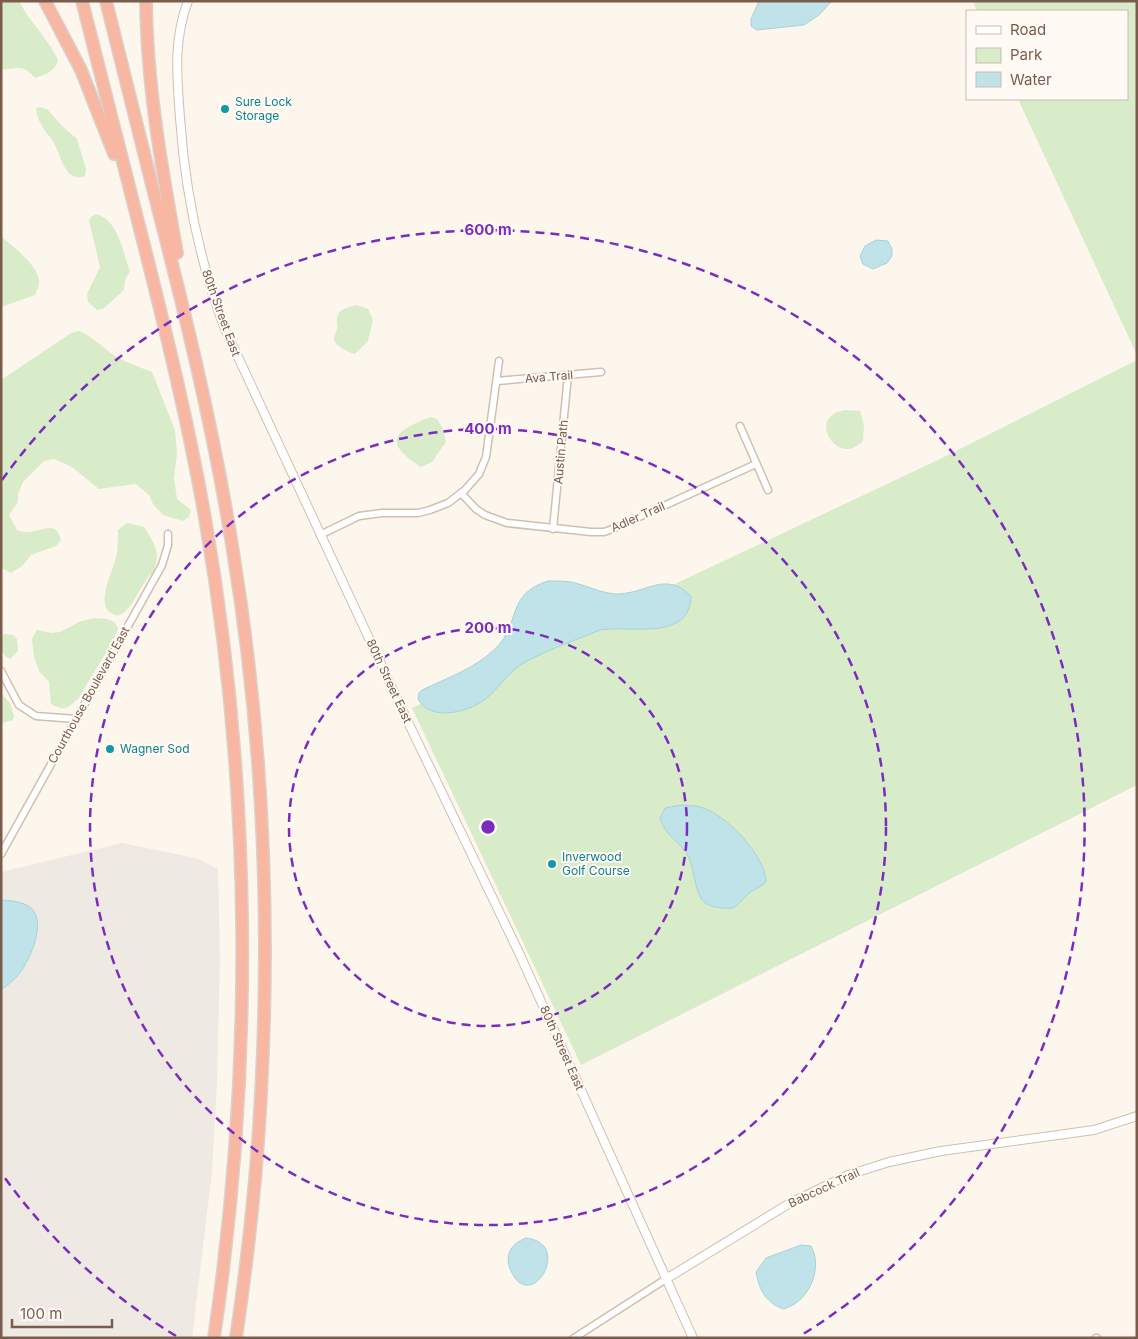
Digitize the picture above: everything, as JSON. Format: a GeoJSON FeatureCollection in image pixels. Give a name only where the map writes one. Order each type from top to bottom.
{"type":"FeatureCollection","features":[{"type":"Feature","properties":{"kind":"highway"},"geometry":{"type":"LineString","coordinates":[[45,1],[81,70],[116,157],[137,224],[168,341]]}},
{"type":"Feature","properties":{"kind":"highway"},"geometry":{"type":"LineString","coordinates":[[82,1],[168,341],[196,471],[218,600],[231,716],[239,837],[242,951],[240,1074],[228,1229],[214,1338]]}},
{"type":"Feature","properties":{"kind":"highway"},"geometry":{"type":"LineString","coordinates":[[106,1],[192,341],[208,413],[224,497],[243,618],[256,739],[264,867],[265,963],[261,1094],[251,1227],[236,1338]]}},
{"type":"Feature","properties":{"kind":"highway"},"geometry":{"type":"LineString","coordinates":[[146,1],[149,68],[155,121],[192,341]]}},
{"type":"Feature","properties":{"kind":"street","name":"80th Street East"},"geometry":{"type":"LineString","coordinates":[[188,1],[180,29],[176,62],[185,171],[197,239],[225,329],[320,535],[520,955],[694,1338]]}},
{"type":"Feature","properties":{"kind":"street"},"geometry":{"type":"LineString","coordinates":[[320,535],[359,516],[382,513],[418,513],[430,510],[448,503],[461,493],[478,474],[486,457],[499,361]]}},
{"type":"Feature","properties":{"kind":"street","name":"Ava Trail"},"geometry":{"type":"LineString","coordinates":[[496,381],[601,372]]}},
{"type":"Feature","properties":{"kind":"street","name":"Austin Path"},"geometry":{"type":"LineString","coordinates":[[554,529],[568,375]]}},
{"type":"Feature","properties":{"kind":"street"},"geometry":{"type":"LineString","coordinates":[[740,426],[768,490]]}},
{"type":"Feature","properties":{"kind":"street","name":"Adler Trail"},"geometry":{"type":"LineString","coordinates":[[461,493],[476,509],[497,520],[554,529],[599,532],[610,530],[756,464]]}},
{"type":"Feature","properties":{"kind":"street","name":"Courthouse Boulevard East"},"geometry":{"type":"LineString","coordinates":[[2,849],[162,565],[168,545],[168,534]]}},
{"type":"Feature","properties":{"kind":"street"},"geometry":{"type":"LineString","coordinates":[[1,671],[19,705],[36,716],[76,720]]}},
{"type":"Feature","properties":{"kind":"street","name":"Babcock Trail"},"geometry":{"type":"LineString","coordinates":[[574,1338],[790,1203],[848,1175],[889,1162],[941,1151],[1094,1130],[1137,1116]]}},
{"type":"Feature","properties":{"kind":"shaded area"},"geometry":{"type":"Polygon","coordinates":[[[122,843],[196,858],[218,869],[220,957],[217,1083],[212,1172],[192,1338],[1,1338],[1,872],[122,843]]]}},
{"type":"Feature","properties":{"kind":"green space"},"geometry":{"type":"Polygon","coordinates":[[[1,1],[19,1],[58,60],[50,72],[35,78],[20,68],[1,70],[1,1]]]}},
{"type":"Feature","properties":{"kind":"green space"},"geometry":{"type":"Polygon","coordinates":[[[973,1],[1137,1],[1137,355],[1018,100],[1128,100],[1128,10],[977,10],[973,1]]]}},
{"type":"Feature","properties":{"kind":"green space"},"geometry":{"type":"Polygon","coordinates":[[[39,107],[47,109],[77,139],[86,169],[85,176],[73,176],[68,172],[54,143],[39,121],[36,109],[39,107]]]}},
{"type":"Feature","properties":{"kind":"green space"},"geometry":{"type":"Polygon","coordinates":[[[96,214],[110,222],[115,229],[130,271],[125,280],[124,290],[103,309],[97,310],[88,302],[87,294],[100,267],[89,221],[96,214]]]}},
{"type":"Feature","properties":{"kind":"green space"},"geometry":{"type":"Polygon","coordinates":[[[1,236],[31,264],[36,271],[39,284],[35,295],[1,307],[1,236]]]}},
{"type":"Feature","properties":{"kind":"green space"},"geometry":{"type":"Polygon","coordinates":[[[357,305],[368,309],[373,320],[368,341],[355,354],[338,346],[334,337],[338,314],[345,308],[357,305]]]}},
{"type":"Feature","properties":{"kind":"green space"},"geometry":{"type":"Polygon","coordinates":[[[79,331],[92,338],[115,356],[152,372],[175,430],[177,453],[174,478],[177,499],[191,510],[189,517],[183,521],[163,515],[153,504],[149,495],[136,484],[99,489],[72,467],[54,459],[44,461],[23,482],[18,494],[18,502],[9,515],[17,530],[28,532],[52,528],[59,534],[61,540],[56,546],[31,555],[22,566],[11,573],[1,566],[1,380],[71,333],[79,331]]]}},
{"type":"Feature","properties":{"kind":"green space"},"geometry":{"type":"Polygon","coordinates":[[[1137,360],[1137,785],[581,1065],[412,708],[940,459],[1137,360]]]}},
{"type":"Feature","properties":{"kind":"green space"},"geometry":{"type":"Polygon","coordinates":[[[845,410],[860,411],[864,425],[863,441],[849,449],[836,445],[830,439],[826,426],[829,419],[835,413],[845,410]]]}},
{"type":"Feature","properties":{"kind":"green space"},"geometry":{"type":"Polygon","coordinates":[[[431,417],[437,419],[443,429],[446,442],[432,462],[421,467],[401,451],[397,444],[397,438],[408,427],[431,417]]]}},
{"type":"Feature","properties":{"kind":"green space"},"geometry":{"type":"Polygon","coordinates":[[[127,523],[144,527],[152,540],[157,560],[153,571],[129,607],[125,612],[116,615],[109,611],[105,605],[106,587],[117,553],[118,530],[127,523]]]}},
{"type":"Feature","properties":{"kind":"green space"},"geometry":{"type":"Polygon","coordinates":[[[95,618],[110,620],[117,625],[118,629],[113,641],[78,699],[65,708],[55,706],[51,704],[49,682],[39,671],[34,657],[32,639],[37,630],[52,633],[60,632],[81,621],[95,618]]]}},
{"type":"Feature","properties":{"kind":"green space"},"geometry":{"type":"Polygon","coordinates":[[[5,634],[13,635],[17,639],[18,651],[10,659],[4,655],[2,649],[1,636],[5,634]]]}},
{"type":"Feature","properties":{"kind":"green space"},"geometry":{"type":"Polygon","coordinates":[[[1,693],[10,703],[14,716],[13,720],[3,723],[1,722],[1,693]]]}},
{"type":"Feature","properties":{"kind":"water"},"geometry":{"type":"Polygon","coordinates":[[[759,1],[832,1],[819,15],[804,25],[757,30],[751,26],[751,19],[759,1]]]}},
{"type":"Feature","properties":{"kind":"water"},"geometry":{"type":"Polygon","coordinates":[[[876,240],[888,241],[892,249],[892,256],[887,263],[873,269],[863,264],[860,256],[865,246],[876,240]]]}},
{"type":"Feature","properties":{"kind":"water"},"geometry":{"type":"Polygon","coordinates":[[[548,581],[571,582],[616,594],[664,584],[682,588],[691,596],[688,610],[681,620],[670,626],[600,630],[550,650],[517,667],[489,696],[473,707],[442,713],[432,711],[424,706],[418,699],[419,693],[470,667],[488,655],[504,638],[520,601],[526,593],[548,581]]]}},
{"type":"Feature","properties":{"kind":"water"},"geometry":{"type":"Polygon","coordinates":[[[681,805],[700,807],[721,818],[752,848],[759,860],[766,882],[749,893],[734,908],[714,907],[704,902],[699,893],[686,852],[665,830],[660,818],[665,808],[681,805]]]}},
{"type":"Feature","properties":{"kind":"water"},"geometry":{"type":"Polygon","coordinates":[[[1,901],[22,903],[31,908],[36,914],[37,931],[28,960],[19,974],[1,990],[1,901]]]}},
{"type":"Feature","properties":{"kind":"water"},"geometry":{"type":"Polygon","coordinates":[[[526,1238],[540,1243],[547,1251],[548,1262],[544,1273],[537,1281],[529,1285],[519,1282],[511,1271],[508,1260],[512,1247],[526,1238]]]}},
{"type":"Feature","properties":{"kind":"water"},"geometry":{"type":"Polygon","coordinates":[[[801,1245],[811,1246],[815,1255],[816,1265],[814,1274],[811,1284],[800,1300],[792,1306],[783,1309],[767,1299],[759,1284],[756,1272],[766,1258],[801,1245]]]}},
{"type":"Feature","properties":{"kind":"place","name":"Sure Lock Storage"},"geometry":{"type":"Point","coordinates":[225,109]}},
{"type":"Feature","properties":{"kind":"place","name":"Wagner Sod"},"geometry":{"type":"Point","coordinates":[110,749]}},
{"type":"Feature","properties":{"kind":"place","name":"Inverwood Golf Course"},"geometry":{"type":"Point","coordinates":[552,864]}}]}
